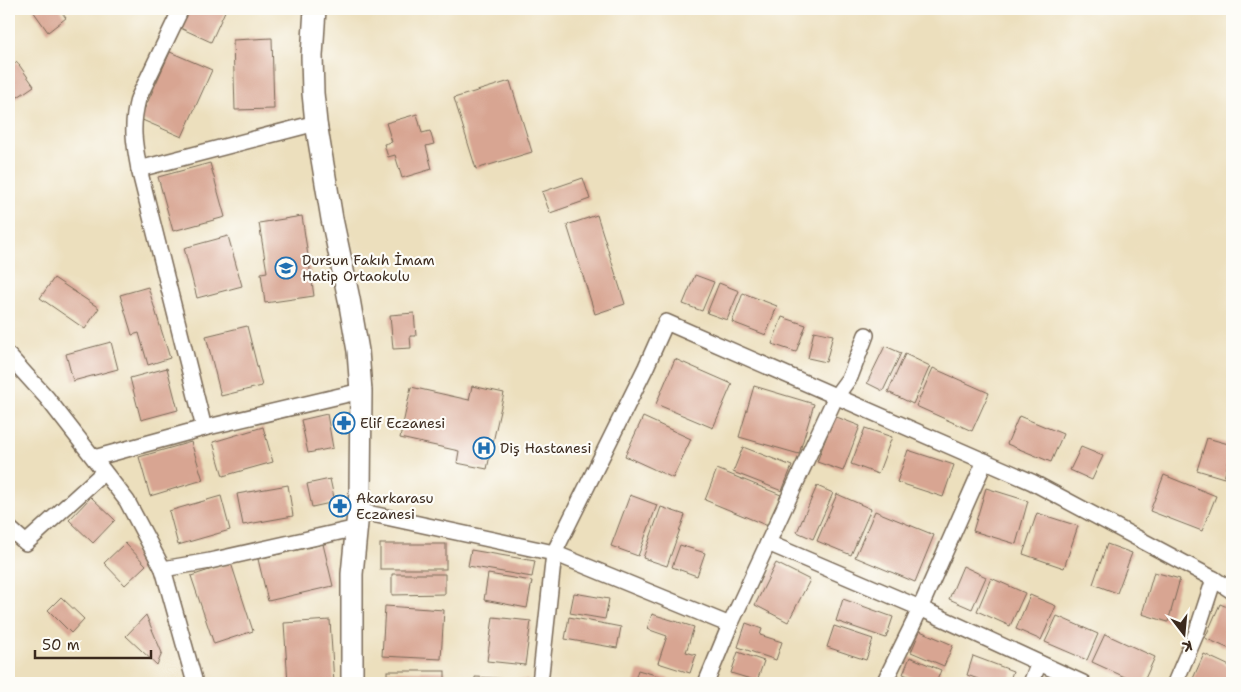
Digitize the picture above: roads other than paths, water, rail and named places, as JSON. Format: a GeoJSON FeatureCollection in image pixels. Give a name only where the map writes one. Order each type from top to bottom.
{"type":"FeatureCollection","features":[{"type":"Feature","properties":{"kind":"street"},"geometry":{"type":"LineString","coordinates":[[181,9],[138,99],[133,129],[139,169],[204,428]]}},
{"type":"Feature","properties":{"kind":"street"},"geometry":{"type":"LineString","coordinates":[[315,9],[312,56],[316,122],[332,219],[351,307],[358,351],[361,391],[360,493],[352,574],[352,683]]}},
{"type":"Feature","properties":{"kind":"street"},"geometry":{"type":"LineString","coordinates":[[139,169],[316,122]]}},
{"type":"Feature","properties":{"kind":"street"},"geometry":{"type":"LineString","coordinates":[[540,683],[554,553],[646,367],[666,322],[1032,482],[1214,579],[1232,591]]}},
{"type":"Feature","properties":{"kind":"street"},"geometry":{"type":"LineString","coordinates":[[706,683],[730,625],[836,396],[850,376],[866,336]]}},
{"type":"Feature","properties":{"kind":"street"},"geometry":{"type":"LineString","coordinates":[[9,356],[47,398],[127,501],[163,569],[195,683]]}},
{"type":"Feature","properties":{"kind":"street"},"geometry":{"type":"LineString","coordinates":[[94,458],[204,428],[361,391]]}},
{"type":"Feature","properties":{"kind":"street"},"geometry":{"type":"LineString","coordinates":[[884,683],[920,608],[985,461]]}},
{"type":"Feature","properties":{"kind":"street"},"geometry":{"type":"LineString","coordinates":[[9,528],[26,543],[104,472]]}},
{"type":"Feature","properties":{"kind":"street"},"geometry":{"type":"LineString","coordinates":[[163,569],[210,561],[358,520],[554,553],[730,625]]}},
{"type":"Feature","properties":{"kind":"street"},"geometry":{"type":"LineString","coordinates":[[768,543],[920,608],[1083,683]]}},
{"type":"Feature","properties":{"kind":"street"},"geometry":{"type":"LineString","coordinates":[[1175,683],[1196,634],[1214,579]]}},
{"type":"Feature","properties":{"kind":"street"},"geometry":{"type":"LineString","coordinates":[[1031,683],[1039,663]]}},
{"type":"Feature","properties":{"kind":"place","name":"Dursun Fakıh İmam Hatip Ortaokulu"},"geometry":{"type":"Point","coordinates":[286,268]}},
{"type":"Feature","properties":{"kind":"place","name":"Elif Eczanesi"},"geometry":{"type":"Point","coordinates":[344,423]}},
{"type":"Feature","properties":{"kind":"place","name":"Diş Hastanesi"},"geometry":{"type":"Point","coordinates":[484,448]}},
{"type":"Feature","properties":{"kind":"place","name":"Akarkarasu Eczanesi"},"geometry":{"type":"Point","coordinates":[340,506]}}]}
